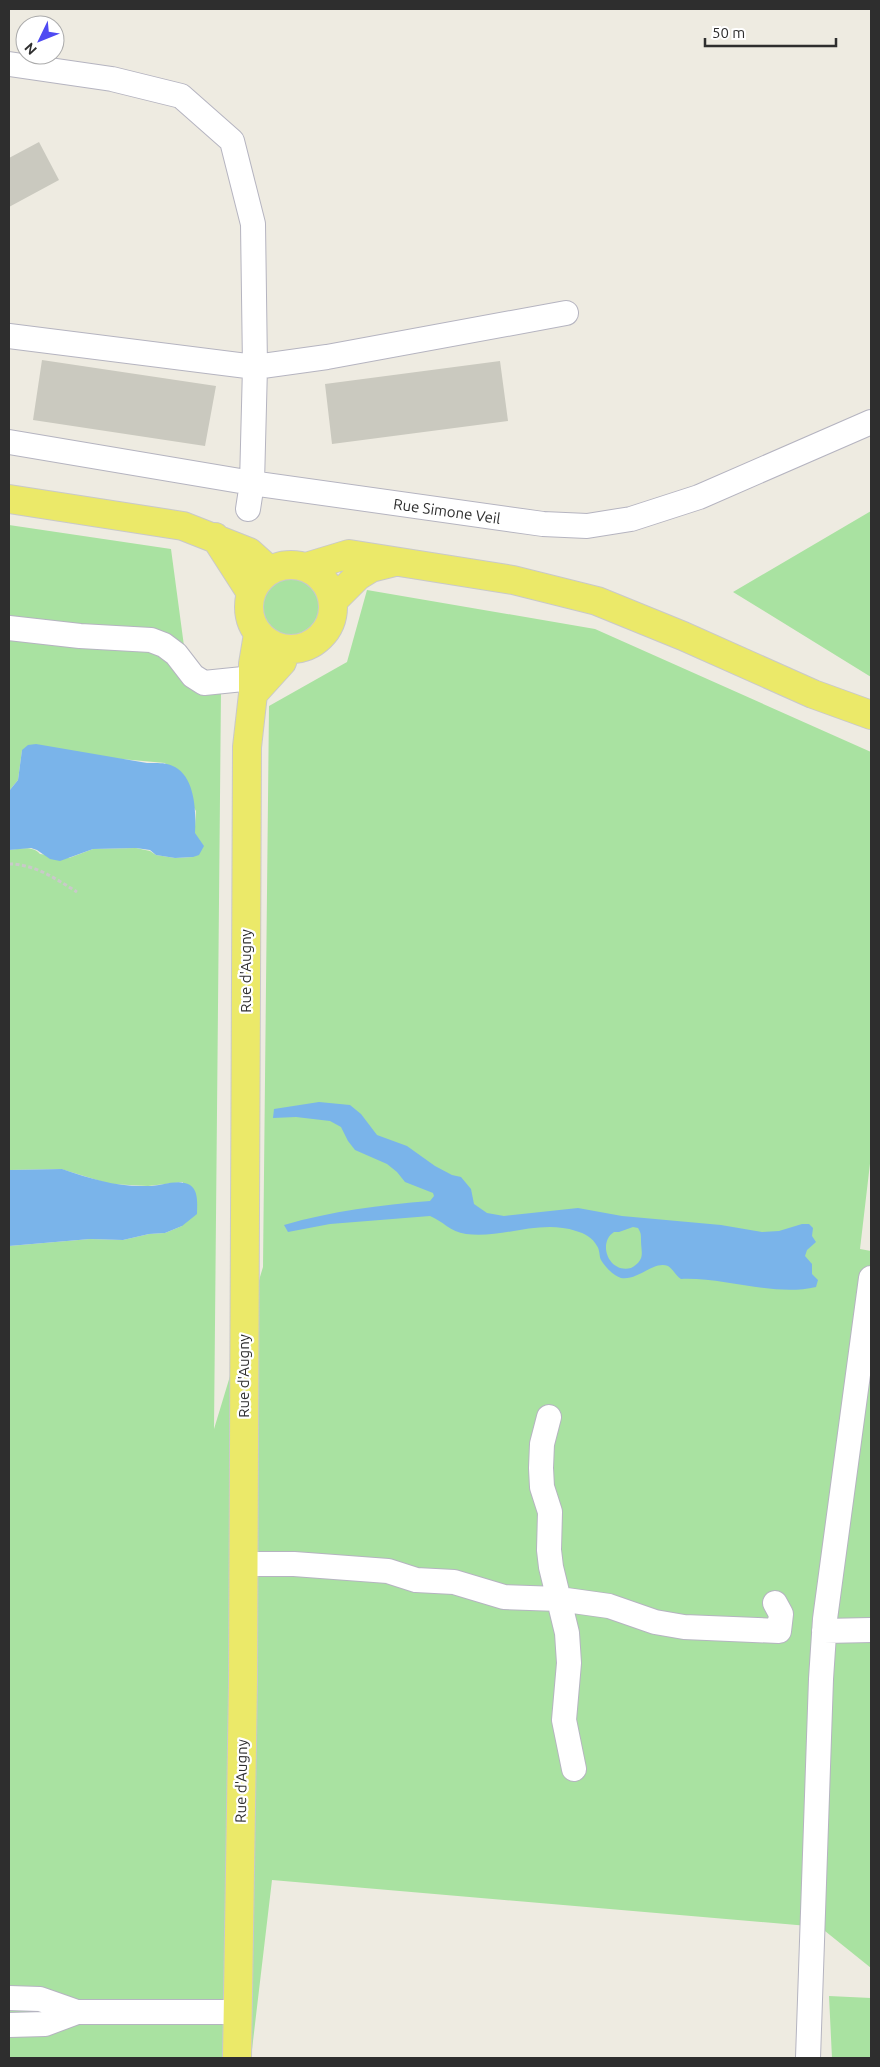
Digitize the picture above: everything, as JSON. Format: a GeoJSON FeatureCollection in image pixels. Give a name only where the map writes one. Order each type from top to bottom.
{"type":"FeatureCollection","features":[{"type":"Feature","properties":{"kind":"main road"},"geometry":{"type":"LineString","coordinates":[[9,499],[184,526],[249,552],[270,570]]}},
{"type":"Feature","properties":{"kind":"main road"},"geometry":{"type":"LineString","coordinates":[[215,537],[251,593]]}},
{"type":"Feature","properties":{"kind":"main road"},"geometry":{"type":"LineString","coordinates":[[306,567],[349,554],[514,580],[597,601],[683,636],[812,694],[871,715]]}},
{"type":"Feature","properties":{"kind":"main road"},"geometry":{"type":"LineString","coordinates":[[333,601],[358,576],[370,568],[396,561]]}},
{"type":"Feature","properties":{"kind":"main road"},"geometry":{"type":"LineString","coordinates":[[294,564],[306,567],[317,573],[325,582],[333,601],[334,608],[331,622],[324,634],[314,644],[300,649],[286,650],[272,646],[253,627],[249,615],[251,593],[260,578],[270,570],[294,564]]}},
{"type":"Feature","properties":{"kind":"main road","name":"Rue d'Augny"},"geometry":{"type":"LineString","coordinates":[[237,2058],[243,1564],[246,747],[253,686],[253,664],[258,634]]}},
{"type":"Feature","properties":{"kind":"main road"},"geometry":{"type":"LineString","coordinates":[[253,686],[282,662],[286,650]]}},
{"type":"Feature","properties":{"kind":"street"},"geometry":{"type":"LineString","coordinates":[[9,64],[112,79],[181,96],[232,141],[253,224],[255,367],[252,483],[248,509]]}},
{"type":"Feature","properties":{"kind":"street"},"geometry":{"type":"LineString","coordinates":[[9,336],[255,367],[328,358],[566,313]]}},
{"type":"Feature","properties":{"kind":"street","name":"Rue Simone Veil"},"geometry":{"type":"LineString","coordinates":[[9,442],[252,483],[542,524],[587,526],[631,519],[699,497],[871,422]]}},
{"type":"Feature","properties":{"kind":"street"},"geometry":{"type":"LineString","coordinates":[[9,628],[80,636],[151,640],[164,645],[176,654],[193,676],[204,683],[253,686]]}},
{"type":"Feature","properties":{"kind":"street"},"geometry":{"type":"LineString","coordinates":[[808,2058],[824,1631],[871,1278]]}},
{"type":"Feature","properties":{"kind":"street"},"geometry":{"type":"LineString","coordinates":[[549,1417],[542,1444],[540,1468],[542,1487],[550,1512],[549,1550],[551,1567],[567,1633],[570,1663],[564,1720],[574,1769]]}},
{"type":"Feature","properties":{"kind":"street"},"geometry":{"type":"LineString","coordinates":[[243,1564],[294,1564],[388,1571],[416,1580],[454,1582],[504,1597],[559,1599],[609,1606],[655,1622],[684,1627],[722,1630],[754,1629],[779,1631],[781,1614],[775,1603]]}},
{"type":"Feature","properties":{"kind":"street"},"geometry":{"type":"LineString","coordinates":[[824,1631],[871,1630]]}},
{"type":"Feature","properties":{"kind":"street"},"geometry":{"type":"LineString","coordinates":[[9,1998],[40,1999],[77,2012],[237,2012]]}},
{"type":"Feature","properties":{"kind":"street"},"geometry":{"type":"LineString","coordinates":[[9,2025],[45,2024],[77,2012]]}},
{"type":"Feature","properties":{"kind":"path"},"geometry":{"type":"LineString","coordinates":[[9,864],[18,864],[41,870],[77,892]]}},
{"type":"Feature","properties":{"kind":"green space"},"geometry":{"type":"Polygon","coordinates":[[[871,511],[871,677],[733,592],[871,511]]]}},
{"type":"Feature","properties":{"kind":"green space"},"geometry":{"type":"Polygon","coordinates":[[[9,525],[171,549],[184,646],[221,691],[214,1429],[263,1267],[269,706],[347,662],[367,590],[595,629],[871,752],[871,1155],[860,1249],[871,1251],[871,1968],[820,1927],[272,1880],[251,2058],[9,2058],[9,1246],[90,1239],[123,1240],[149,1234],[165,1233],[182,1226],[183,1182],[148,1186],[110,1184],[61,1169],[9,1170],[9,850],[21,848],[34,849],[40,854],[69,858],[93,849],[136,848],[150,851],[156,855],[175,858],[193,857],[196,811],[165,763],[22,750],[18,780],[9,791],[9,525]]]}},
{"type":"Feature","properties":{"kind":"green space"},"geometry":{"type":"Polygon","coordinates":[[[290,576],[306,581],[311,585],[315,590],[320,606],[315,622],[311,627],[306,631],[290,636],[274,631],[269,627],[265,622],[260,606],[265,590],[269,585],[274,581],[290,576]]]}},
{"type":"Feature","properties":{"kind":"green space"},"geometry":{"type":"Polygon","coordinates":[[[829,1996],[871,1998],[871,2058],[832,2058],[829,1996]]]}},
{"type":"Feature","properties":{"kind":"water"},"geometry":{"type":"Polygon","coordinates":[[[36,744],[175,767],[182,772],[191,788],[195,806],[195,833],[204,846],[199,855],[175,858],[156,855],[150,850],[136,848],[93,849],[60,861],[50,859],[31,848],[9,850],[9,791],[18,780],[22,750],[28,745],[36,744]]]}},
{"type":"Feature","properties":{"kind":"water"},"geometry":{"type":"Polygon","coordinates":[[[319,1102],[350,1105],[361,1114],[377,1135],[407,1146],[435,1166],[452,1175],[461,1177],[471,1189],[474,1204],[487,1213],[504,1216],[578,1208],[622,1216],[721,1225],[762,1232],[779,1231],[802,1224],[809,1224],[813,1228],[812,1236],[816,1242],[807,1250],[805,1256],[812,1264],[812,1274],[818,1280],[816,1287],[783,1290],[697,1279],[681,1279],[670,1267],[663,1265],[651,1268],[634,1277],[621,1278],[605,1265],[600,1258],[598,1248],[591,1238],[579,1232],[562,1228],[534,1228],[480,1235],[466,1234],[451,1229],[430,1216],[330,1224],[288,1232],[284,1225],[302,1220],[356,1209],[430,1201],[434,1196],[433,1193],[405,1182],[387,1164],[355,1150],[341,1127],[330,1121],[296,1117],[273,1118],[274,1109],[319,1102]],[[633,1227],[614,1232],[606,1243],[606,1250],[611,1262],[623,1269],[631,1268],[641,1259],[641,1235],[638,1228],[633,1227]]]}},
{"type":"Feature","properties":{"kind":"water"},"geometry":{"type":"Polygon","coordinates":[[[62,1169],[115,1184],[148,1186],[175,1182],[186,1183],[195,1191],[197,1214],[182,1226],[165,1233],[149,1234],[123,1240],[90,1239],[9,1246],[9,1170],[62,1169]]]}},
{"type":"Feature","properties":{"kind":"building"},"geometry":{"type":"Polygon","coordinates":[[[39,142],[59,180],[9,207],[9,158],[39,142]]]}},
{"type":"Feature","properties":{"kind":"building"},"geometry":{"type":"Polygon","coordinates":[[[42,360],[216,386],[205,446],[33,420],[42,360]]]}},
{"type":"Feature","properties":{"kind":"building"},"geometry":{"type":"Polygon","coordinates":[[[500,361],[508,421],[332,444],[325,384],[500,361]]]}}]}
